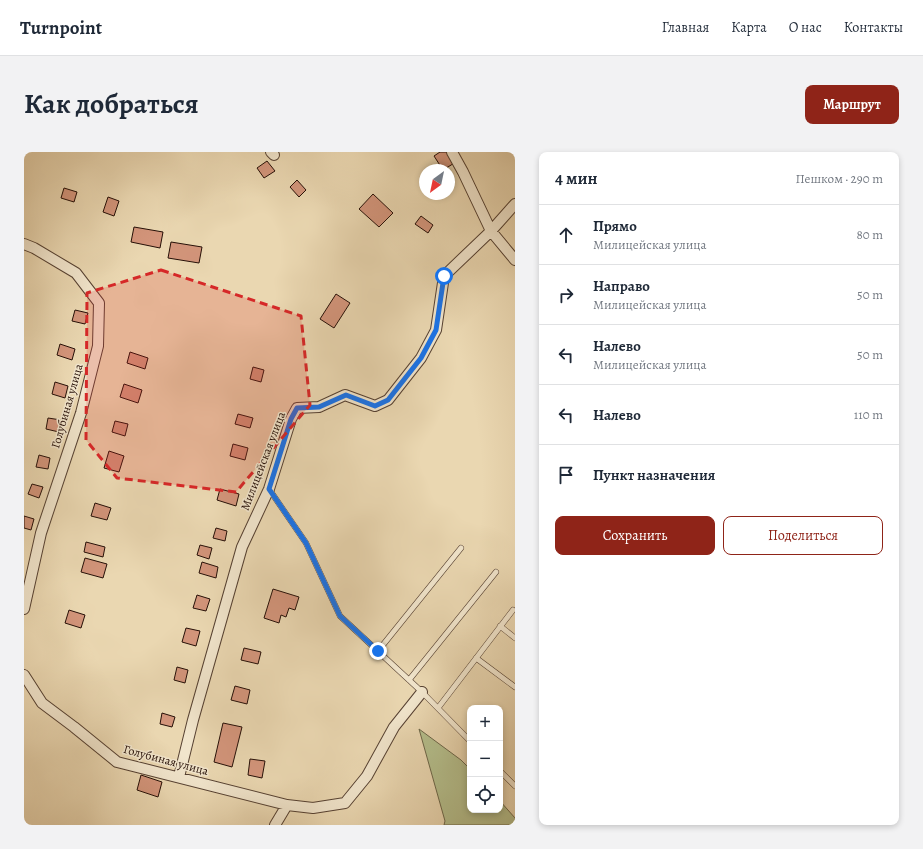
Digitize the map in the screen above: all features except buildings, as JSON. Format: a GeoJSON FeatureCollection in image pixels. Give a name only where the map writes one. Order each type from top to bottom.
{"type":"FeatureCollection","features":[{"type":"Feature","properties":{"kind":"street"},"geometry":{"type":"LineString","coordinates":[[452,152],[463,172],[490,231],[515,260]]}},
{"type":"Feature","properties":{"kind":"street","name":"Милицейская улица"},"geometry":{"type":"LineString","coordinates":[[179,777],[193,720],[242,547],[269,489],[291,419],[297,408],[319,407],[346,395],[375,406],[388,400],[421,358],[436,330],[444,276],[515,204]]}},
{"type":"Feature","properties":{"kind":"street","name":"Голубиная улица"},"geometry":{"type":"LineString","coordinates":[[24,244],[34,248],[76,273],[99,303],[98,346],[81,413],[41,533],[24,609]]}},
{"type":"Feature","properties":{"kind":"street","name":"Голубиная улица"},"geometry":{"type":"LineString","coordinates":[[24,675],[42,703],[117,762],[287,805],[313,808],[344,803],[367,776],[394,727],[422,692]]}},
{"type":"Feature","properties":{"kind":"street"},"geometry":{"type":"LineString","coordinates":[[275,825],[287,805]]}},
{"type":"Feature","properties":{"kind":"lane"},"geometry":{"type":"LineString","coordinates":[[269,489],[306,543],[340,616],[422,692],[467,738]]}},
{"type":"Feature","properties":{"kind":"lane"},"geometry":{"type":"LineString","coordinates":[[378,651],[461,548]]}},
{"type":"Feature","properties":{"kind":"lane"},"geometry":{"type":"LineString","coordinates":[[409,680],[496,572]]}},
{"type":"Feature","properties":{"kind":"lane"},"geometry":{"type":"LineString","coordinates":[[438,708],[513,610]]}},
{"type":"Feature","properties":{"kind":"lane"},"geometry":{"type":"LineString","coordinates":[[500,626],[515,638]]}},
{"type":"Feature","properties":{"kind":"lane"},"geometry":{"type":"LineString","coordinates":[[476,658],[515,687]]}},
{"type":"Feature","properties":{"kind":"lane"},"geometry":{"type":"LineString","coordinates":[[503,774],[515,786]]}},
{"type":"Feature","properties":{"kind":"highlighted area"},"geometry":{"type":"Polygon","coordinates":[[[161,270],[301,316],[310,405],[236,492],[117,478],[86,440],[87,293],[161,270]]]}},
{"type":"Feature","properties":{"kind":"green space"},"geometry":{"type":"Polygon","coordinates":[[[419,729],[467,766],[467,813],[503,813],[503,804],[515,818],[515,825],[444,825],[445,821],[419,729]]]}},
{"type":"Feature","properties":{"kind":"route"},"geometry":{"type":"LineString","coordinates":[[378,651],[340,616],[306,543],[269,489],[291,419],[297,408],[319,407],[346,395],[375,406],[388,400],[421,358],[436,330],[444,276]]}}]}
